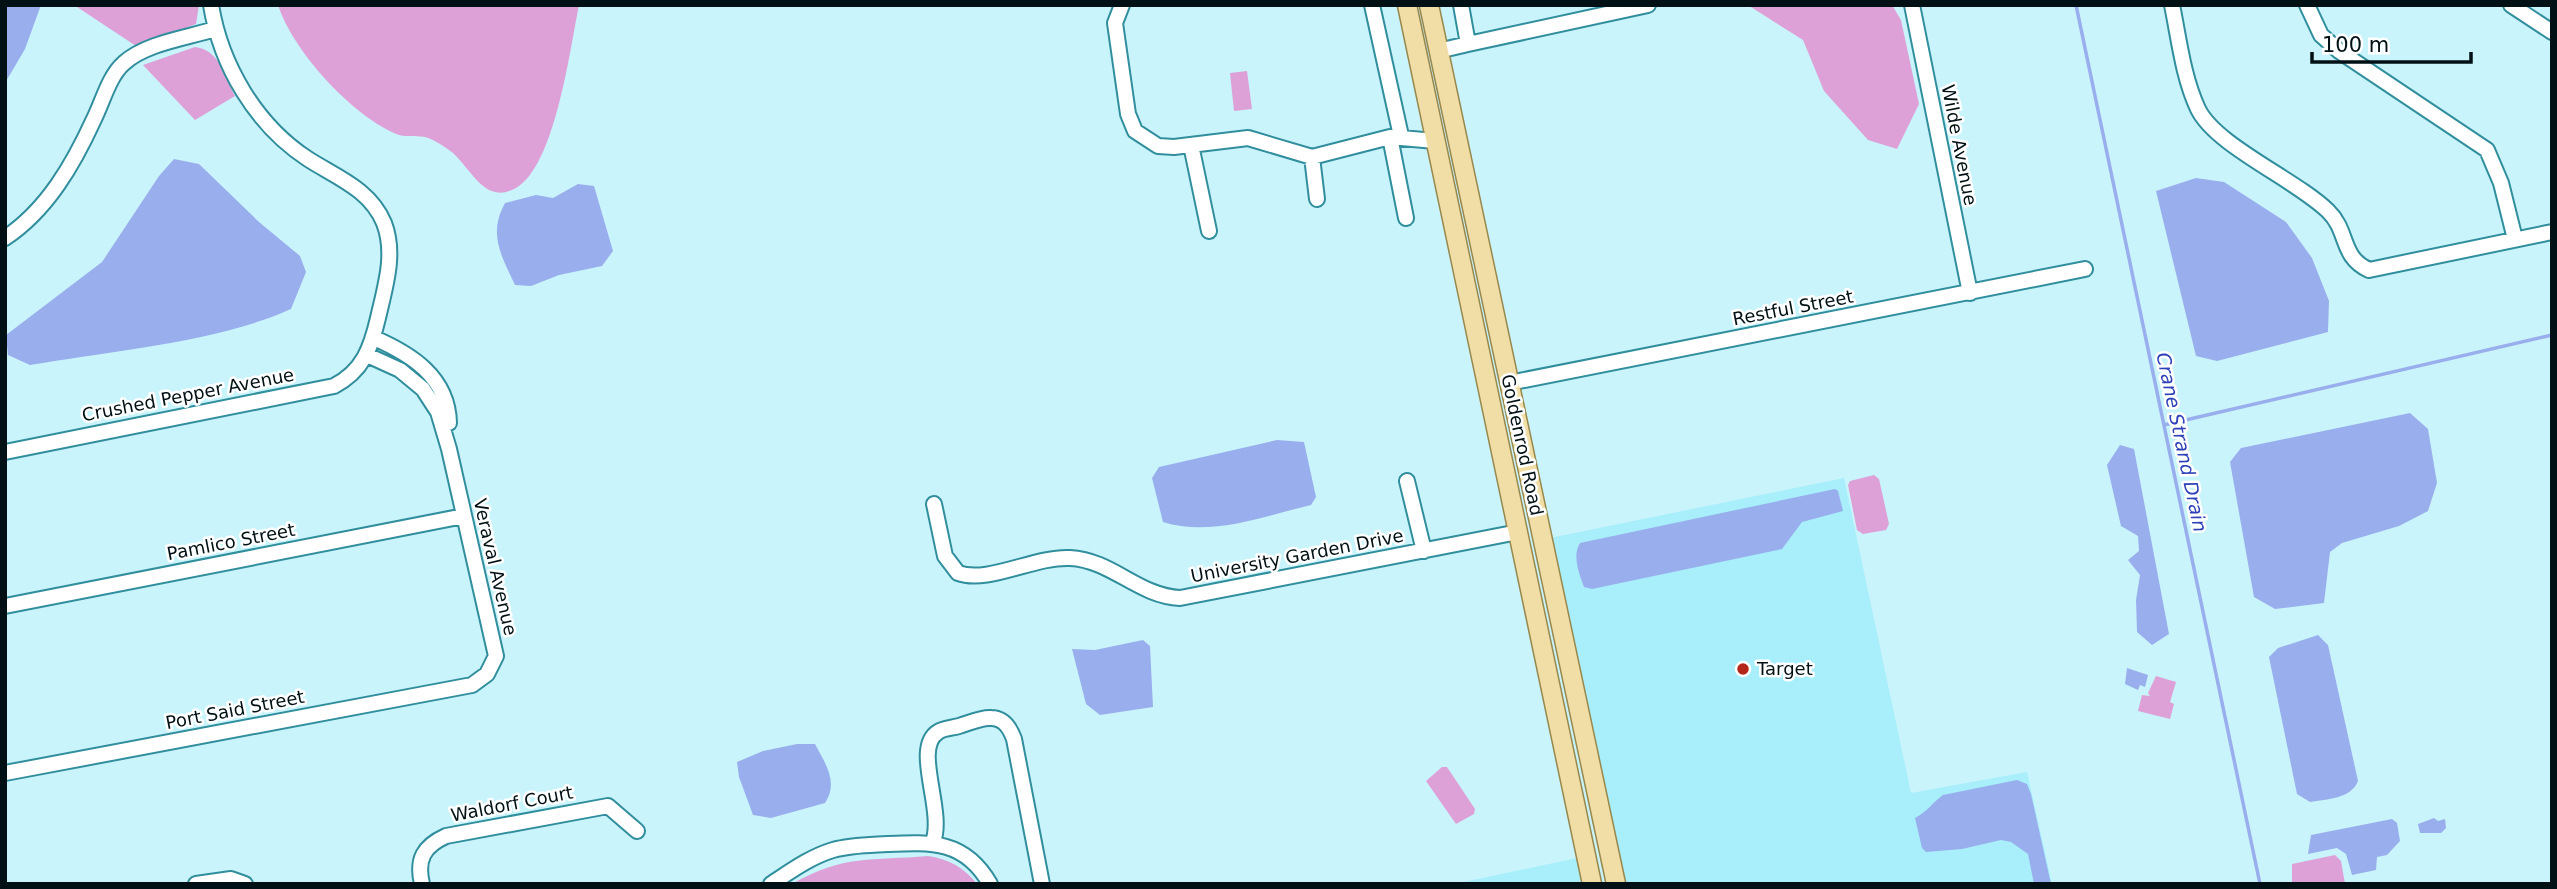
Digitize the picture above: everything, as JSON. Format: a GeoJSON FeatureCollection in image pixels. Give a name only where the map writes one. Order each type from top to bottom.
{"type":"FeatureCollection","features":[{"type":"Feature","properties":{"kind":"main road","name":"Goldenrod Road"},"geometry":{"type":"LineString","coordinates":[[1407,5],[1592,884]]}},
{"type":"Feature","properties":{"kind":"main road","name":"Goldenrod Road"},"geometry":{"type":"LineString","coordinates":[[1429,5],[1616,884]]}},
{"type":"Feature","properties":{"kind":"main road"},"geometry":{"type":"LineString","coordinates":[[1435,141],[1451,153],[1469,241],[1484,265]]}},
{"type":"Feature","properties":{"kind":"main road"},"geometry":{"type":"LineString","coordinates":[[1458,253],[1477,286],[1494,371],[1509,383]]}},
{"type":"Feature","properties":{"kind":"main road"},"geometry":{"type":"LineString","coordinates":[[1518,532],[1532,547],[1551,631],[1569,663]]}},
{"type":"Feature","properties":{"kind":"street"},"geometry":{"type":"LineString","coordinates":[[211,5],[215,29],[247,99],[275,131],[306,158],[351,183],[368,199],[384,223],[390,250],[389,272],[374,338],[367,355]]}},
{"type":"Feature","properties":{"kind":"street"},"geometry":{"type":"LineString","coordinates":[[1122,5],[1115,23],[1132,126],[1145,139],[1158,146],[1248,138],[1312,157],[1395,136],[1435,141]]}},
{"type":"Feature","properties":{"kind":"street"},"geometry":{"type":"LineString","coordinates":[[1372,5],[1396,113],[1395,136],[1406,218]]}},
{"type":"Feature","properties":{"kind":"street"},"geometry":{"type":"LineString","coordinates":[[1461,5],[1468,44]]}},
{"type":"Feature","properties":{"kind":"street","name":"Wilde Avenue"},"geometry":{"type":"LineString","coordinates":[[1912,5],[1969,293]]}},
{"type":"Feature","properties":{"kind":"street"},"geometry":{"type":"LineString","coordinates":[[2172,5],[2188,82],[2199,111],[2216,132],[2306,191],[2330,213],[2355,263],[2369,270],[2552,232]]}},
{"type":"Feature","properties":{"kind":"street"},"geometry":{"type":"LineString","coordinates":[[2307,5],[2321,35],[2339,51],[2487,150],[2501,183],[2515,239]]}},
{"type":"Feature","properties":{"kind":"street"},"geometry":{"type":"LineString","coordinates":[[2511,5],[2552,32]]}},
{"type":"Feature","properties":{"kind":"street"},"geometry":{"type":"LineString","coordinates":[[1438,51],[1642,6]]}},
{"type":"Feature","properties":{"kind":"street"},"geometry":{"type":"LineString","coordinates":[[5,238],[27,223],[76,158],[123,63],[140,52],[215,29]]}},
{"type":"Feature","properties":{"kind":"street"},"geometry":{"type":"LineString","coordinates":[[1191,145],[1209,231]]}},
{"type":"Feature","properties":{"kind":"street"},"geometry":{"type":"LineString","coordinates":[[1312,157],[1317,200]]}},
{"type":"Feature","properties":{"kind":"street","name":"Restful Street"},"geometry":{"type":"LineString","coordinates":[[1509,383],[2085,269]]}},
{"type":"Feature","properties":{"kind":"street","name":"Veraval Avenue"},"geometry":{"type":"LineString","coordinates":[[374,338],[401,350],[424,366],[441,390],[449,416],[449,449]]}},
{"type":"Feature","properties":{"kind":"street","name":"Veraval Avenue"},"geometry":{"type":"LineString","coordinates":[[367,355],[400,370],[423,389],[438,412],[449,449],[496,656],[487,674],[472,685]]}},
{"type":"Feature","properties":{"kind":"street","name":"Crushed Pepper Avenue"},"geometry":{"type":"LineString","coordinates":[[5,452],[334,386],[358,369],[367,355]]}},
{"type":"Feature","properties":{"kind":"street"},"geometry":{"type":"LineString","coordinates":[[1407,481],[1424,551]]}},
{"type":"Feature","properties":{"kind":"street","name":"University Garden Drive"},"geometry":{"type":"LineString","coordinates":[[934,504],[945,556],[958,573],[975,576],[1041,559],[1069,558],[1094,561],[1158,596],[1169,598],[1204,595],[1518,532]]}},
{"type":"Feature","properties":{"kind":"street","name":"Pamlico Street"},"geometry":{"type":"LineString","coordinates":[[5,606],[464,516]]}},
{"type":"Feature","properties":{"kind":"street","name":"Port Said Street"},"geometry":{"type":"LineString","coordinates":[[5,773],[472,685]]}},
{"type":"Feature","properties":{"kind":"street"},"geometry":{"type":"LineString","coordinates":[[933,842],[939,822],[926,757],[929,743],[937,732],[990,718],[1000,720],[1010,729],[1014,739],[1042,884]]}},
{"type":"Feature","properties":{"kind":"street"},"geometry":{"type":"LineString","coordinates":[[1571,780],[1593,777]]}},
{"type":"Feature","properties":{"kind":"street","name":"Waldorf Court"},"geometry":{"type":"LineString","coordinates":[[422,884],[419,870],[422,853],[430,843],[446,836],[608,806],[637,831]]}},
{"type":"Feature","properties":{"kind":"street"},"geometry":{"type":"LineString","coordinates":[[771,884],[805,862],[834,850],[860,845],[933,842],[962,853],[982,869],[990,884]]}},
{"type":"Feature","properties":{"kind":"street"},"geometry":{"type":"LineString","coordinates":[[196,884],[231,879],[245,884]]}},
{"type":"Feature","properties":{"kind":"shaded area"},"geometry":{"type":"Polygon","coordinates":[[[5,5],[41,5],[25,49],[5,83],[5,5]]]}},
{"type":"Feature","properties":{"kind":"shaded area"},"geometry":{"type":"Polygon","coordinates":[[[74,5],[199,5],[196,24],[136,46],[74,5]]]}},
{"type":"Feature","properties":{"kind":"shaded area"},"geometry":{"type":"Polygon","coordinates":[[[278,5],[579,5],[559,105],[551,132],[530,176],[516,188],[494,192],[478,181],[456,156],[437,142],[425,137],[398,135],[377,124],[325,79],[296,42],[278,5]]]}},
{"type":"Feature","properties":{"kind":"shaded area"},"geometry":{"type":"Polygon","coordinates":[[[1737,5],[1892,5],[1901,20],[1919,104],[1897,149],[1868,140],[1824,91],[1803,40],[1751,7],[1737,5]]]}},
{"type":"Feature","properties":{"kind":"shaded area"},"geometry":{"type":"Polygon","coordinates":[[[195,47],[216,58],[235,96],[195,120],[143,65],[195,47]]]}},
{"type":"Feature","properties":{"kind":"shaded area"},"geometry":{"type":"Polygon","coordinates":[[[1247,71],[1252,109],[1234,111],[1230,73],[1247,71]]]}},
{"type":"Feature","properties":{"kind":"shaded area"},"geometry":{"type":"Polygon","coordinates":[[[174,159],[199,164],[259,222],[300,256],[306,272],[291,309],[231,330],[129,350],[30,365],[8,355],[6,335],[102,262],[159,176],[174,159]]]}},
{"type":"Feature","properties":{"kind":"shaded area"},"geometry":{"type":"Polygon","coordinates":[[[2196,178],[2224,182],[2286,222],[2312,258],[2329,301],[2328,332],[2217,361],[2196,356],[2156,191],[2196,178]]]}},
{"type":"Feature","properties":{"kind":"shaded area"},"geometry":{"type":"Polygon","coordinates":[[[578,184],[594,186],[613,251],[602,266],[559,275],[531,286],[515,285],[498,244],[497,225],[505,203],[536,195],[553,198],[578,184]]]}},
{"type":"Feature","properties":{"kind":"shaded area"},"geometry":{"type":"Polygon","coordinates":[[[2410,413],[2428,429],[2437,483],[2428,511],[2399,526],[2342,543],[2330,552],[2324,603],[2275,609],[2254,597],[2230,462],[2241,448],[2410,413]]]}},
{"type":"Feature","properties":{"kind":"shaded area"},"geometry":{"type":"Polygon","coordinates":[[[1277,440],[1304,442],[1316,497],[1311,505],[1219,526],[1181,526],[1163,522],[1152,478],[1159,467],[1277,440]]]}},
{"type":"Feature","properties":{"kind":"shaded area"},"geometry":{"type":"Polygon","coordinates":[[[2120,445],[2134,449],[2169,634],[2152,645],[2137,632],[2136,600],[2140,575],[2128,560],[2139,551],[2138,536],[2121,526],[2107,465],[2120,445]]]}},
{"type":"Feature","properties":{"kind":"shaded area"},"geometry":{"type":"Polygon","coordinates":[[[1874,475],[1879,479],[1889,524],[1886,530],[1863,534],[1857,530],[1848,485],[1850,481],[1874,475]]]}},
{"type":"Feature","properties":{"kind":"shaded area"},"geometry":{"type":"Polygon","coordinates":[[[1844,478],[1911,793],[2027,772],[2052,884],[1618,884],[1545,539],[1844,478]]]}},
{"type":"Feature","properties":{"kind":"shaded area"},"geometry":{"type":"Polygon","coordinates":[[[1835,489],[1838,491],[1843,511],[1802,522],[1782,549],[1592,589],[1584,587],[1578,570],[1576,559],[1580,543],[1835,489]]]}},
{"type":"Feature","properties":{"kind":"shaded area"},"geometry":{"type":"Polygon","coordinates":[[[2318,635],[2328,645],[2358,781],[2355,787],[2344,795],[2310,802],[2297,794],[2269,657],[2278,648],[2318,635]]]}},
{"type":"Feature","properties":{"kind":"shaded area"},"geometry":{"type":"Polygon","coordinates":[[[1143,640],[1150,646],[1153,707],[1100,715],[1086,704],[1072,649],[1095,650],[1143,640]]]}},
{"type":"Feature","properties":{"kind":"shaded area"},"geometry":{"type":"Polygon","coordinates":[[[2127,668],[2148,675],[2145,687],[2140,685],[2138,690],[2125,684],[2127,668]]]}},
{"type":"Feature","properties":{"kind":"shaded area"},"geometry":{"type":"Polygon","coordinates":[[[2156,676],[2176,682],[2170,702],[2174,704],[2170,719],[2138,711],[2142,695],[2150,696],[2148,693],[2156,676]]]}},
{"type":"Feature","properties":{"kind":"shaded area"},"geometry":{"type":"Polygon","coordinates":[[[797,744],[815,744],[826,765],[831,788],[825,803],[771,818],[753,815],[739,777],[737,762],[763,751],[797,744]]]}},
{"type":"Feature","properties":{"kind":"shaded area"},"geometry":{"type":"Polygon","coordinates":[[[1442,767],[1447,767],[1475,809],[1474,814],[1456,824],[1426,781],[1442,767]]]}},
{"type":"Feature","properties":{"kind":"shaded area"},"geometry":{"type":"Polygon","coordinates":[[[2017,780],[2027,784],[2031,794],[2051,884],[2034,884],[2028,854],[2011,842],[2001,840],[1962,849],[1926,852],[1922,848],[1915,818],[1943,795],[2017,780]]]}},
{"type":"Feature","properties":{"kind":"shaded area"},"geometry":{"type":"Polygon","coordinates":[[[2434,818],[2438,821],[2445,819],[2446,828],[2441,833],[2420,833],[2418,824],[2434,818]]]}},
{"type":"Feature","properties":{"kind":"shaded area"},"geometry":{"type":"Polygon","coordinates":[[[2392,819],[2397,823],[2400,841],[2387,855],[2377,857],[2376,870],[2352,875],[2346,854],[2337,848],[2308,854],[2311,835],[2392,819]]]}},
{"type":"Feature","properties":{"kind":"shaded area"},"geometry":{"type":"Polygon","coordinates":[[[2335,855],[2341,861],[2345,884],[2292,884],[2292,864],[2335,855]]]}},
{"type":"Feature","properties":{"kind":"shaded area"},"geometry":{"type":"Polygon","coordinates":[[[928,856],[955,865],[977,884],[792,884],[810,874],[843,863],[928,856]]]}},
{"type":"Feature","properties":{"kind":"shaded area"},"geometry":{"type":"Polygon","coordinates":[[[1582,857],[1587,884],[1454,884],[1582,857]]]}},
{"type":"Feature","properties":{"kind":"waterway","name":"Crane Strand Drain"},"geometry":{"type":"LineString","coordinates":[[2076,5],[2260,884]]}},
{"type":"Feature","properties":{"kind":"waterway"},"geometry":{"type":"LineString","coordinates":[[2164,425],[2552,335]]}},
{"type":"Feature","properties":{"kind":"place","name":"Target"},"geometry":{"type":"Point","coordinates":[1743,669]}}]}
